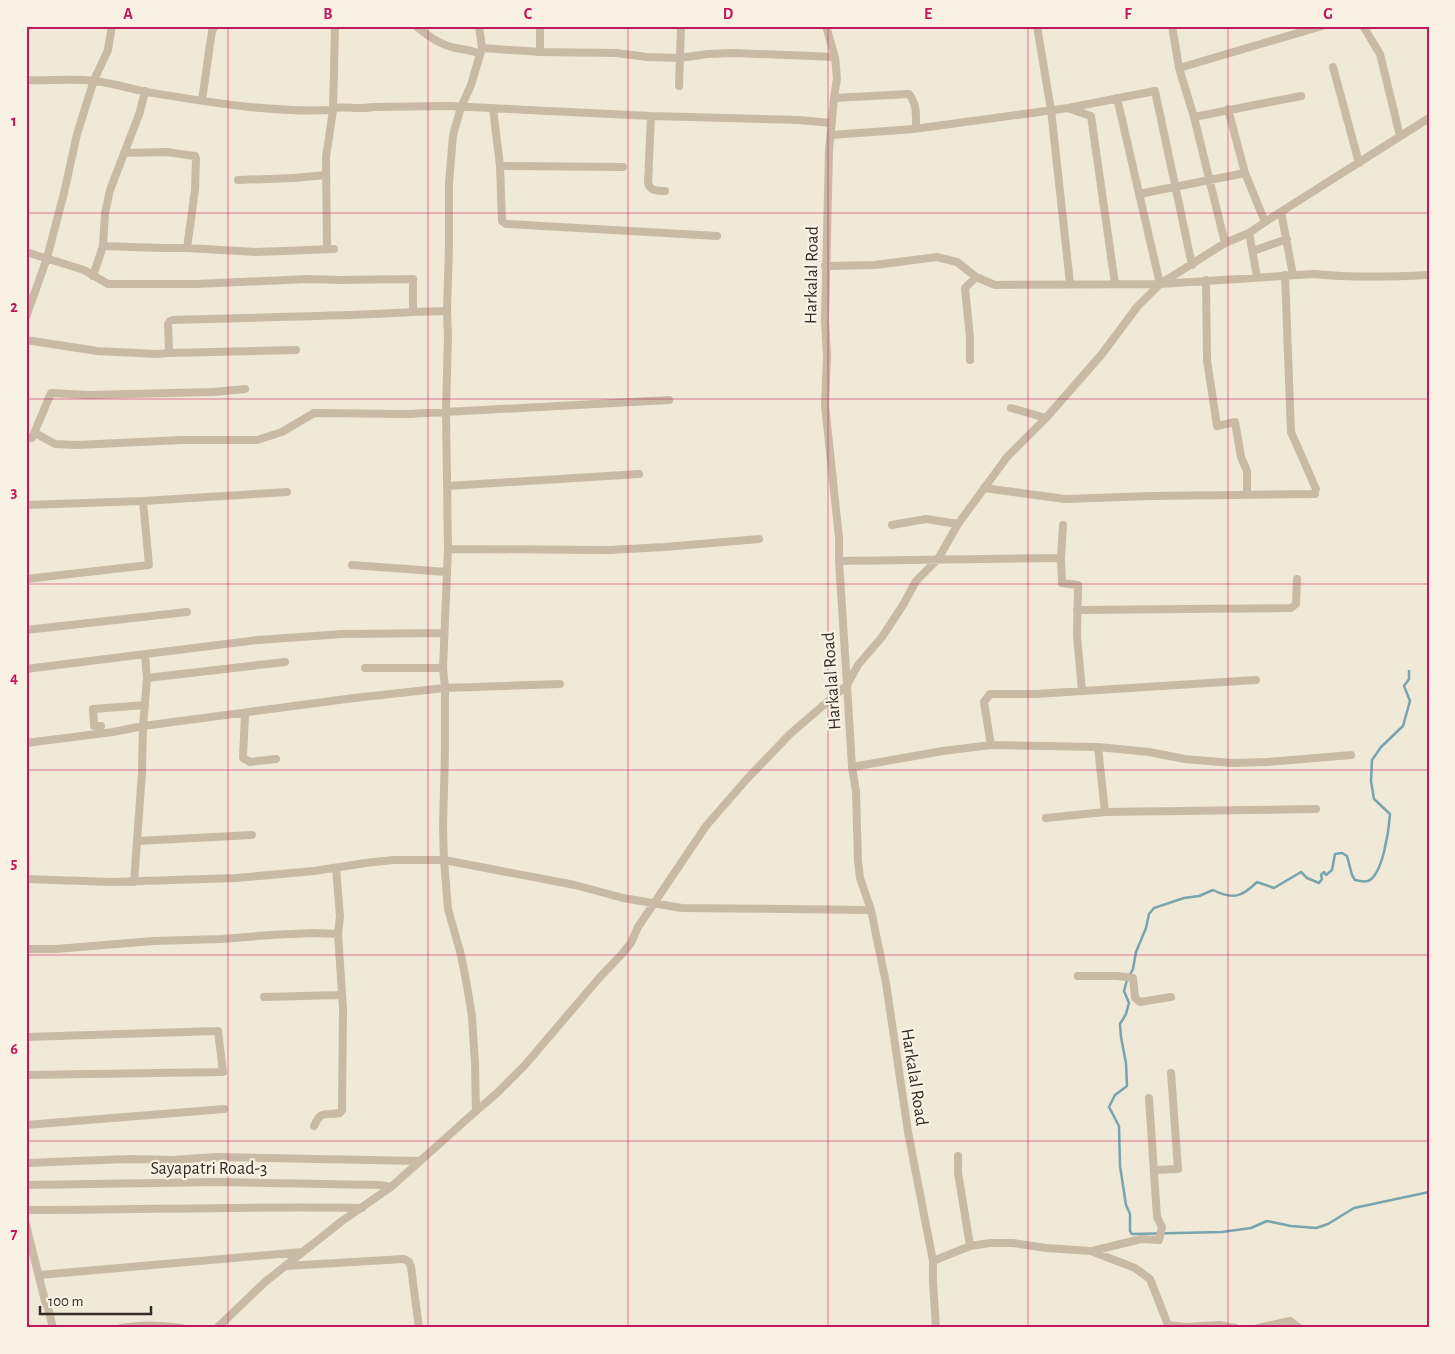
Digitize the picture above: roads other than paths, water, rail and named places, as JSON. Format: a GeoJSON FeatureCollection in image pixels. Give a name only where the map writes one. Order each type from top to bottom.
{"type":"FeatureCollection","features":[{"type":"Feature","properties":{"kind":"street"},"geometry":{"type":"LineString","coordinates":[[26,317],[47,258],[77,134],[94,80],[108,50],[112,26]]}},
{"type":"Feature","properties":{"kind":"street"},"geometry":{"type":"LineString","coordinates":[[202,100],[212,31],[215,26]]}},
{"type":"Feature","properties":{"kind":"street"},"geometry":{"type":"LineString","coordinates":[[104,246],[256,252],[330,249],[326,157],[334,110],[335,26]]}},
{"type":"Feature","properties":{"kind":"street"},"geometry":{"type":"LineString","coordinates":[[416,26],[433,39],[454,48],[474,51],[598,52],[679,58],[735,53],[835,57]]}},
{"type":"Feature","properties":{"kind":"street"},"geometry":{"type":"LineString","coordinates":[[476,1111],[472,1017],[461,955],[448,909],[444,860],[445,688],[443,668],[448,549],[446,412],[449,246],[448,183],[453,135],[481,51],[479,26]]}},
{"type":"Feature","properties":{"kind":"street"},"geometry":{"type":"LineString","coordinates":[[540,26],[540,52]]}},
{"type":"Feature","properties":{"kind":"street"},"geometry":{"type":"LineString","coordinates":[[679,86],[681,26]]}},
{"type":"Feature","properties":{"kind":"street","name":"Harkalal Road"},"geometry":{"type":"LineString","coordinates":[[829,26],[837,78],[831,135],[825,266],[826,405],[839,538],[838,562],[852,767],[856,791],[858,861],[860,878],[871,910],[886,983],[908,1132],[933,1261],[936,1328]]}},
{"type":"Feature","properties":{"kind":"street"},"geometry":{"type":"LineString","coordinates":[[1037,26],[1050,110],[1070,284]]}},
{"type":"Feature","properties":{"kind":"street"},"geometry":{"type":"LineString","coordinates":[[1172,26],[1179,68],[1194,116],[1225,243]]}},
{"type":"Feature","properties":{"kind":"street"},"geometry":{"type":"LineString","coordinates":[[1179,68],[1322,26]]}},
{"type":"Feature","properties":{"kind":"street"},"geometry":{"type":"LineString","coordinates":[[1363,26],[1380,54],[1400,136]]}},
{"type":"Feature","properties":{"kind":"street"},"geometry":{"type":"LineString","coordinates":[[1333,67],[1359,163]]}},
{"type":"Feature","properties":{"kind":"street"},"geometry":{"type":"LineString","coordinates":[[26,80],[94,80],[145,92],[278,109],[334,110],[333,108],[340,107],[362,109],[372,107],[450,106],[651,116],[799,120],[832,124]]}},
{"type":"Feature","properties":{"kind":"street"},"geometry":{"type":"LineString","coordinates":[[831,135],[916,128],[1068,108],[1155,91],[1192,265]]}},
{"type":"Feature","properties":{"kind":"street"},"geometry":{"type":"LineString","coordinates":[[93,276],[104,246],[105,213],[110,190],[140,112],[145,92]]}},
{"type":"Feature","properties":{"kind":"street"},"geometry":{"type":"LineString","coordinates":[[834,98],[909,94],[915,107],[916,128]]}},
{"type":"Feature","properties":{"kind":"street"},"geometry":{"type":"LineString","coordinates":[[1194,116],[1301,96]]}},
{"type":"Feature","properties":{"kind":"street"},"geometry":{"type":"LineString","coordinates":[[1117,98],[1160,284]]}},
{"type":"Feature","properties":{"kind":"street"},"geometry":{"type":"LineString","coordinates":[[1068,108],[1091,116],[1115,284]]}},
{"type":"Feature","properties":{"kind":"street"},"geometry":{"type":"LineString","coordinates":[[493,109],[500,166],[502,222],[506,224],[716,236]]}},
{"type":"Feature","properties":{"kind":"street"},"geometry":{"type":"LineString","coordinates":[[1228,109],[1245,173],[1265,222]]}},
{"type":"Feature","properties":{"kind":"street"},"geometry":{"type":"LineString","coordinates":[[651,116],[648,183],[652,189],[665,191]]}},
{"type":"Feature","properties":{"kind":"street"},"geometry":{"type":"LineString","coordinates":[[217,1328],[265,1282],[302,1252],[391,1187],[496,1094],[525,1065],[631,943],[638,927],[706,826],[790,734],[847,684],[858,665],[882,637],[916,581],[938,560],[958,524],[1007,457],[1046,418],[1102,354],[1137,307],[1160,284],[1225,243],[1249,233],[1429,118]]}},
{"type":"Feature","properties":{"kind":"street"},"geometry":{"type":"LineString","coordinates":[[124,153],[166,152],[195,156],[195,190],[187,248]]}},
{"type":"Feature","properties":{"kind":"street"},"geometry":{"type":"LineString","coordinates":[[500,166],[623,167]]}},
{"type":"Feature","properties":{"kind":"street"},"geometry":{"type":"LineString","coordinates":[[1139,194],[1245,173]]}},
{"type":"Feature","properties":{"kind":"street"},"geometry":{"type":"LineString","coordinates":[[238,180],[326,175]]}},
{"type":"Feature","properties":{"kind":"street"},"geometry":{"type":"LineString","coordinates":[[984,488],[1065,499],[1315,491],[1291,432],[1289,275],[1287,239],[1281,212]]}},
{"type":"Feature","properties":{"kind":"street"},"geometry":{"type":"LineString","coordinates":[[1249,233],[1257,277]]}},
{"type":"Feature","properties":{"kind":"street"},"geometry":{"type":"LineString","coordinates":[[1253,251],[1287,239]]}},
{"type":"Feature","properties":{"kind":"street"},"geometry":{"type":"LineString","coordinates":[[26,252],[84,270],[108,284],[144,285],[280,280],[413,279],[413,312]]}},
{"type":"Feature","properties":{"kind":"street"},"geometry":{"type":"LineString","coordinates":[[825,266],[875,265],[937,257],[957,262],[976,278],[995,285],[1160,284],[1314,274],[1377,278],[1429,275]]}},
{"type":"Feature","properties":{"kind":"street"},"geometry":{"type":"LineString","coordinates":[[970,360],[970,338],[965,288],[976,278]]}},
{"type":"Feature","properties":{"kind":"street"},"geometry":{"type":"LineString","coordinates":[[1206,280],[1207,360],[1217,426],[1235,422],[1241,457],[1247,471],[1247,492]]}},
{"type":"Feature","properties":{"kind":"street"},"geometry":{"type":"LineString","coordinates":[[168,353],[168,324],[173,320],[447,312]]}},
{"type":"Feature","properties":{"kind":"street"},"geometry":{"type":"LineString","coordinates":[[26,340],[97,351],[156,354],[296,350]]}},
{"type":"Feature","properties":{"kind":"street"},"geometry":{"type":"LineString","coordinates":[[26,437],[32,438],[51,394],[213,392],[245,389]]}},
{"type":"Feature","properties":{"kind":"street"},"geometry":{"type":"LineString","coordinates":[[35,432],[55,444],[77,446],[133,442],[257,440],[282,432],[314,413],[408,414],[669,400]]}},
{"type":"Feature","properties":{"kind":"street"},"geometry":{"type":"LineString","coordinates":[[1011,408],[1046,418]]}},
{"type":"Feature","properties":{"kind":"street"},"geometry":{"type":"LineString","coordinates":[[448,486],[639,474]]}},
{"type":"Feature","properties":{"kind":"street"},"geometry":{"type":"LineString","coordinates":[[26,505],[144,502],[287,492]]}},
{"type":"Feature","properties":{"kind":"street"},"geometry":{"type":"LineString","coordinates":[[26,579],[149,565],[144,502]]}},
{"type":"Feature","properties":{"kind":"street"},"geometry":{"type":"LineString","coordinates":[[892,525],[926,520],[958,524]]}},
{"type":"Feature","properties":{"kind":"street"},"geometry":{"type":"LineString","coordinates":[[1063,526],[1062,584],[1078,585],[1077,636],[1082,691]]}},
{"type":"Feature","properties":{"kind":"street"},"geometry":{"type":"LineString","coordinates":[[448,549],[609,550],[665,548],[759,539]]}},
{"type":"Feature","properties":{"kind":"street"},"geometry":{"type":"LineString","coordinates":[[838,562],[1061,558]]}},
{"type":"Feature","properties":{"kind":"street"},"geometry":{"type":"LineString","coordinates":[[352,565],[447,572]]}},
{"type":"Feature","properties":{"kind":"street"},"geometry":{"type":"LineString","coordinates":[[1077,610],[1291,608],[1296,604],[1297,579]]}},
{"type":"Feature","properties":{"kind":"street"},"geometry":{"type":"LineString","coordinates":[[26,630],[187,612]]}},
{"type":"Feature","properties":{"kind":"street"},"geometry":{"type":"LineString","coordinates":[[26,669],[258,640],[343,634],[444,633]]}},
{"type":"Feature","properties":{"kind":"street"},"geometry":{"type":"LineString","coordinates":[[134,882],[147,678],[145,655]]}},
{"type":"Feature","properties":{"kind":"street"},"geometry":{"type":"LineString","coordinates":[[147,678],[285,662]]}},
{"type":"Feature","properties":{"kind":"street"},"geometry":{"type":"LineString","coordinates":[[365,668],[443,668]]}},
{"type":"Feature","properties":{"kind":"street"},"geometry":{"type":"LineString","coordinates":[[991,745],[984,702],[990,694],[1036,694],[1256,680]]}},
{"type":"Feature","properties":{"kind":"street"},"geometry":{"type":"LineString","coordinates":[[26,743],[354,698],[445,688],[560,684]]}},
{"type":"Feature","properties":{"kind":"street"},"geometry":{"type":"LineString","coordinates":[[101,726],[94,726],[93,709],[145,705]]}},
{"type":"Feature","properties":{"kind":"street"},"geometry":{"type":"LineString","coordinates":[[245,713],[243,758],[250,762],[276,759]]}},
{"type":"Feature","properties":{"kind":"street"},"geometry":{"type":"LineString","coordinates":[[852,767],[943,751],[991,745],[1098,747],[1149,752],[1185,759],[1232,763],[1351,755]]}},
{"type":"Feature","properties":{"kind":"street"},"geometry":{"type":"LineString","coordinates":[[1098,747],[1105,812]]}},
{"type":"Feature","properties":{"kind":"street"},"geometry":{"type":"LineString","coordinates":[[1046,818],[1105,812],[1316,809]]}},
{"type":"Feature","properties":{"kind":"street"},"geometry":{"type":"LineString","coordinates":[[137,841],[252,835]]}},
{"type":"Feature","properties":{"kind":"street"},"geometry":{"type":"LineString","coordinates":[[26,879],[134,882],[268,876],[393,860],[444,860],[575,884],[623,898],[682,908],[871,910]]}},
{"type":"Feature","properties":{"kind":"street"},"geometry":{"type":"LineString","coordinates":[[314,1126],[322,1114],[340,1114],[342,1110],[342,995],[338,934],[340,916],[336,868]]}},
{"type":"Feature","properties":{"kind":"street"},"geometry":{"type":"LineString","coordinates":[[26,949],[56,949],[154,941],[270,935],[338,934]]}},
{"type":"Feature","properties":{"kind":"street"},"geometry":{"type":"LineString","coordinates":[[1078,976],[1133,978],[1135,998],[1140,1002],[1171,997]]}},
{"type":"Feature","properties":{"kind":"street"},"geometry":{"type":"LineString","coordinates":[[264,997],[342,995]]}},
{"type":"Feature","properties":{"kind":"street"},"geometry":{"type":"LineString","coordinates":[[26,1037],[218,1031],[223,1072],[26,1075]]}},
{"type":"Feature","properties":{"kind":"street"},"geometry":{"type":"LineString","coordinates":[[1154,1170],[1178,1168],[1171,1073]]}},
{"type":"Feature","properties":{"kind":"street"},"geometry":{"type":"LineString","coordinates":[[1091,1252],[1141,1239],[1159,1240],[1162,1227],[1157,1217],[1149,1098]]}},
{"type":"Feature","properties":{"kind":"street"},"geometry":{"type":"LineString","coordinates":[[26,1125],[224,1109]]}},
{"type":"Feature","properties":{"kind":"street"},"geometry":{"type":"LineString","coordinates":[[958,1156],[958,1173],[970,1246]]}},
{"type":"Feature","properties":{"kind":"street"},"geometry":{"type":"LineString","coordinates":[[26,1162],[129,1159],[173,1160],[215,1157],[420,1161]]}},
{"type":"Feature","properties":{"kind":"street","name":"Sayapatri Road-3"},"geometry":{"type":"LineString","coordinates":[[26,1185],[219,1182],[380,1185],[391,1187]]}},
{"type":"Feature","properties":{"kind":"street"},"geometry":{"type":"LineString","coordinates":[[26,1210],[224,1207],[362,1208]]}},
{"type":"Feature","properties":{"kind":"street"},"geometry":{"type":"LineString","coordinates":[[26,1225],[53,1328]]}},
{"type":"Feature","properties":{"kind":"street"},"geometry":{"type":"LineString","coordinates":[[933,1261],[970,1246],[990,1243],[1013,1243],[1091,1252],[1134,1268],[1150,1280],[1168,1325],[1186,1328],[1219,1325],[1236,1328]]}},
{"type":"Feature","properties":{"kind":"street"},"geometry":{"type":"LineString","coordinates":[[39,1275],[302,1252]]}},
{"type":"Feature","properties":{"kind":"street"},"geometry":{"type":"LineString","coordinates":[[285,1266],[404,1259],[409,1262],[411,1267],[419,1328]]}},
{"type":"Feature","properties":{"kind":"street"},"geometry":{"type":"LineString","coordinates":[[1258,1328],[1290,1321],[1299,1328]]}},
{"type":"Feature","properties":{"kind":"street"},"geometry":{"type":"LineString","coordinates":[[121,1328],[153,1324],[182,1328]]}},
{"type":"Feature","properties":{"kind":"waterway"},"geometry":{"type":"LineString","coordinates":[[1409,671],[1409,679],[1404,686],[1410,701],[1403,726],[1381,747],[1372,760],[1371,781],[1374,799],[1390,814],[1384,851],[1378,870],[1368,881],[1355,880],[1347,856],[1342,853],[1335,854],[1332,870],[1326,875],[1324,872],[1319,883],[1307,878],[1301,872],[1274,888],[1257,882],[1242,894],[1232,896],[1213,890],[1199,896],[1184,898],[1154,908],[1149,914],[1146,928],[1136,952],[1133,969],[1124,991],[1129,1003],[1126,1014],[1120,1024],[1126,1063],[1127,1086],[1115,1095],[1109,1107],[1119,1126],[1120,1166],[1126,1205],[1130,1214],[1130,1231],[1132,1234],[1222,1232],[1251,1228],[1267,1221],[1291,1226],[1316,1228],[1328,1224],[1354,1208],[1429,1192]]}}]}
